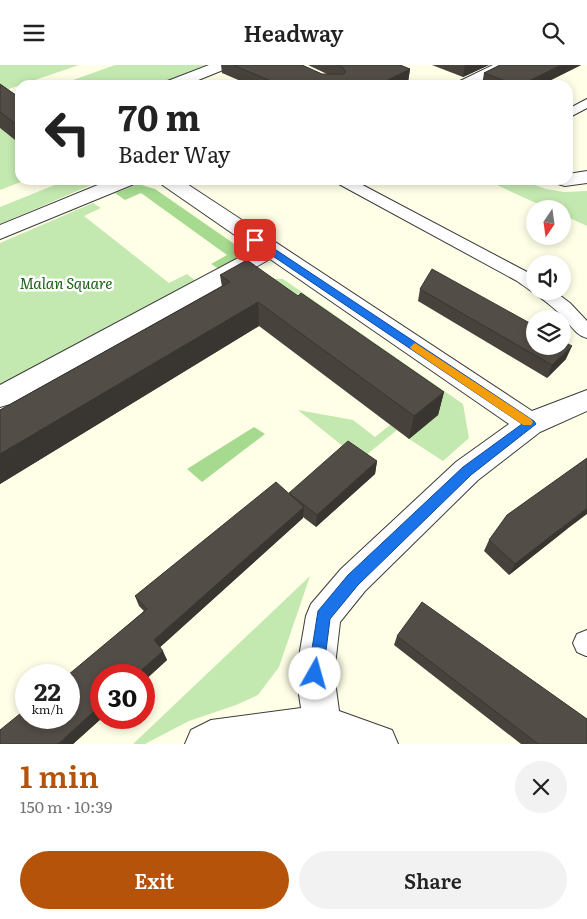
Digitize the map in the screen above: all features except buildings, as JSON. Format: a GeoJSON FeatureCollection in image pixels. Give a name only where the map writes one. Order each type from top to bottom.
{"type":"FeatureCollection","features":[{"type":"Feature","properties":{"kind":"street"},"geometry":{"type":"LineString","coordinates":[[184,80],[223,65]]}},
{"type":"Feature","properties":{"kind":"street"},"geometry":{"type":"LineString","coordinates":[[474,80],[505,65]]}},
{"type":"Feature","properties":{"kind":"street"},"geometry":{"type":"LineString","coordinates":[[573,179],[587,177]]}},
{"type":"Feature","properties":{"kind":"street"},"geometry":{"type":"LineString","coordinates":[[0,233],[115,185]]}},
{"type":"Feature","properties":{"kind":"street"},"geometry":{"type":"LineString","coordinates":[[175,185],[530,424]]}},
{"type":"Feature","properties":{"kind":"street"},"geometry":{"type":"LineString","coordinates":[[0,397],[270,250]]}},
{"type":"Feature","properties":{"kind":"street"},"geometry":{"type":"LineString","coordinates":[[322,725],[315,674],[323,616],[353,580],[467,471],[530,424],[587,400]]}},
{"type":"Feature","properties":{"kind":"street"},"geometry":{"type":"LineString","coordinates":[[205,744],[211,739],[322,725],[378,744]]}},
{"type":"Feature","properties":{"kind":"lane"},"geometry":{"type":"LineString","coordinates":[[573,111],[587,103]]}},
{"type":"Feature","properties":{"kind":"lane"},"geometry":{"type":"LineString","coordinates":[[351,185],[526,279]]}},
{"type":"Feature","properties":{"kind":"lane"},"geometry":{"type":"LineString","coordinates":[[554,300],[564,307],[587,332]]}},
{"type":"Feature","properties":{"kind":"green space"},"geometry":{"type":"Polygon","coordinates":[[[0,65],[79,65],[35,80],[15,80],[15,87],[0,92],[0,65]]]}},
{"type":"Feature","properties":{"kind":"green space"},"geometry":{"type":"Polygon","coordinates":[[[115,65],[206,65],[169,80],[73,80],[115,65]]]}},
{"type":"Feature","properties":{"kind":"green space"},"geometry":{"type":"Polygon","coordinates":[[[0,128],[15,140],[15,184],[0,190],[0,128]]]}},
{"type":"Feature","properties":{"kind":"green space"},"geometry":{"type":"Polygon","coordinates":[[[55,185],[91,185],[0,224],[0,207],[55,185]]]}},
{"type":"Feature","properties":{"kind":"green space"},"geometry":{"type":"Polygon","coordinates":[[[135,185],[155,189],[243,250],[233,262],[219,269],[211,264],[227,255],[141,193],[125,200],[115,193],[135,185]]]}},
{"type":"Feature","properties":{"kind":"green space"},"geometry":{"type":"Polygon","coordinates":[[[497,185],[535,185],[564,192],[587,191],[587,226],[571,219],[571,200],[529,200],[497,185]]]}},
{"type":"Feature","properties":{"kind":"green space","name":"Malan Square"},"geometry":{"type":"Polygon","coordinates":[[[93,203],[101,208],[84,216],[169,283],[187,274],[196,281],[0,389],[0,243],[93,203]]]}},
{"type":"Feature","properties":{"kind":"green space"},"geometry":{"type":"Polygon","coordinates":[[[247,278],[283,279],[463,404],[469,438],[443,461],[409,439],[248,284],[0,414],[247,278]]]}},
{"type":"Feature","properties":{"kind":"green space"},"geometry":{"type":"Polygon","coordinates":[[[298,410],[353,420],[375,437],[390,425],[397,430],[360,460],[298,410]]]}},
{"type":"Feature","properties":{"kind":"green space"},"geometry":{"type":"Polygon","coordinates":[[[254,427],[265,434],[202,482],[187,469],[254,427]]]}},
{"type":"Feature","properties":{"kind":"green space"},"geometry":{"type":"Polygon","coordinates":[[[310,576],[279,667],[258,695],[236,705],[189,721],[145,744],[133,744],[149,729],[155,729],[155,723],[310,576]]]}},
{"type":"Feature","properties":{"kind":"slow traffic"},"geometry":{"type":"LineString","coordinates":[[415,347],[527,422]]}},
{"type":"Feature","properties":{"kind":"route"},"geometry":{"type":"LineString","coordinates":[[255,240],[530,424],[467,471],[353,580],[323,616],[315,674]]}}]}
